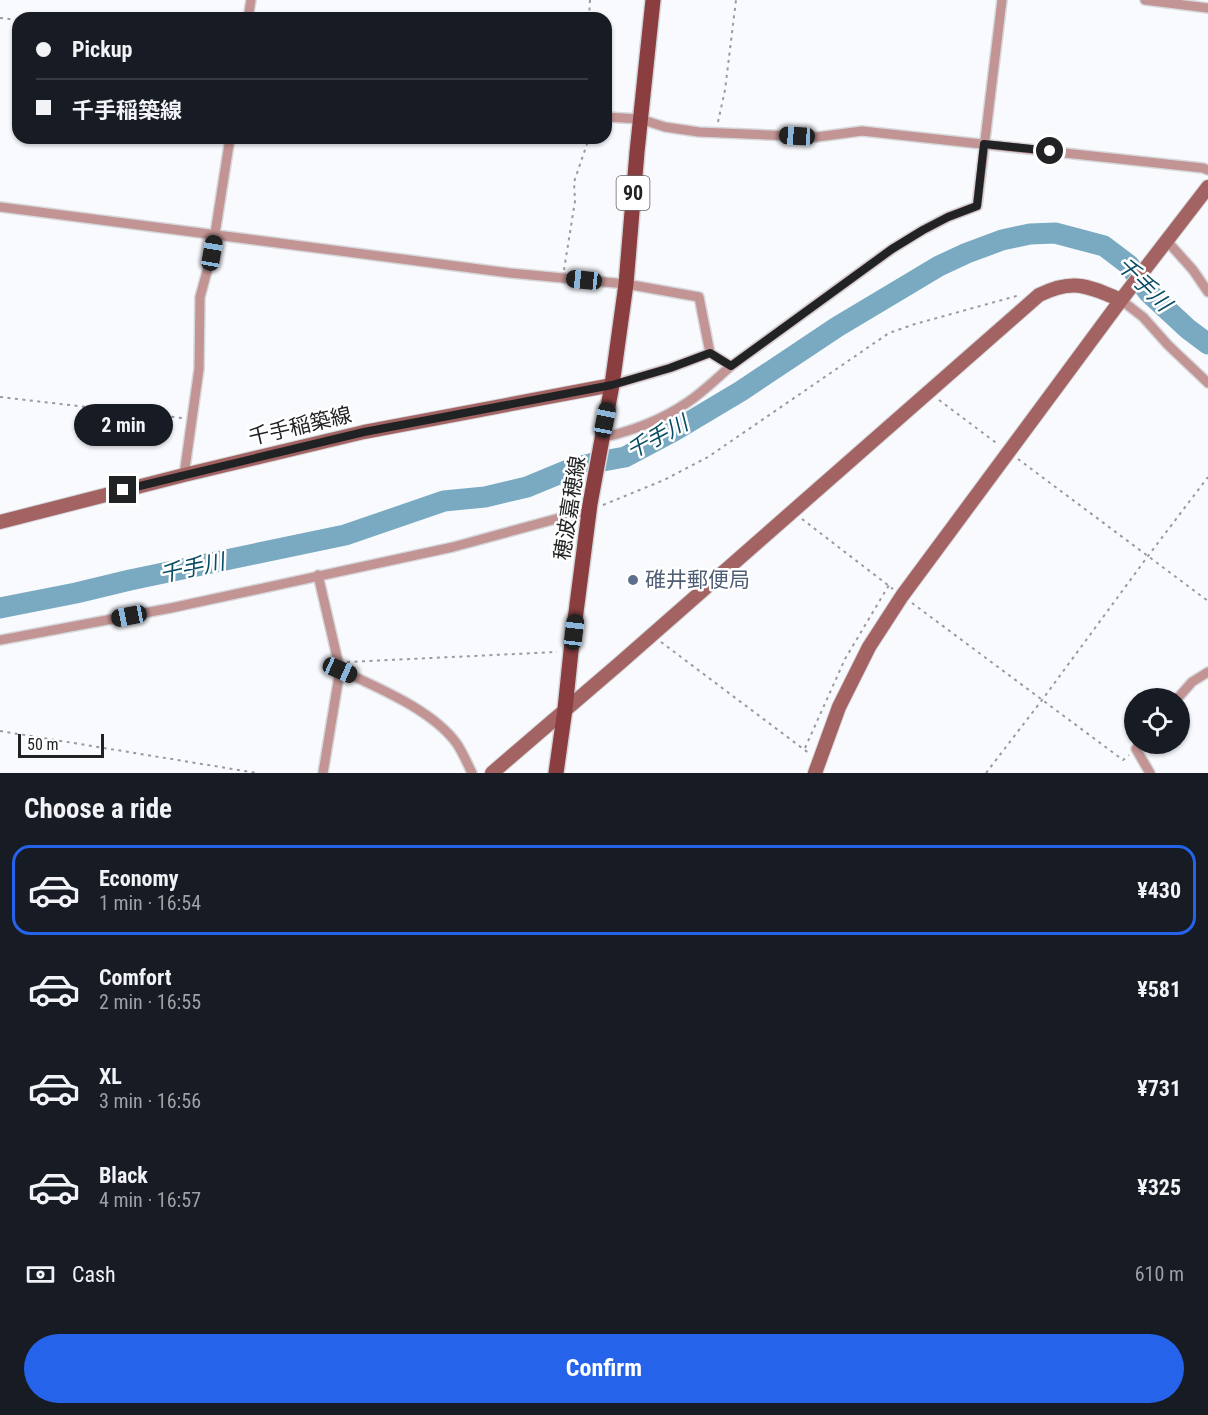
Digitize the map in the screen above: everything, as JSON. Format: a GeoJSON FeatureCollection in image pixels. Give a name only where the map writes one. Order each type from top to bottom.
{"type":"FeatureCollection","features":[{"type":"Feature","properties":{"kind":"main road","name":"穂波嘉穂線"},"geometry":{"type":"LineString","coordinates":[[556,773],[590,507],[612,385],[626,284],[653,0]]}},
{"type":"Feature","properties":{"kind":"street"},"geometry":{"type":"LineString","coordinates":[[601,440],[658,419],[689,402],[731,366],[892,249],[948,217],[977,206],[1002,0]]}},
{"type":"Feature","properties":{"kind":"street"},"geometry":{"type":"LineString","coordinates":[[1145,0],[1208,8]]}},
{"type":"Feature","properties":{"kind":"street"},"geometry":{"type":"LineString","coordinates":[[612,118],[640,120],[665,127],[716,132],[817,137],[862,130],[1208,170]]}},
{"type":"Feature","properties":{"kind":"street"},"geometry":{"type":"LineString","coordinates":[[184,474],[200,369],[200,297],[212,253],[229,144]]}},
{"type":"Feature","properties":{"kind":"street"},"geometry":{"type":"LineString","coordinates":[[818,767],[839,707],[869,647],[902,596],[1121,300],[1208,187]]}},
{"type":"Feature","properties":{"kind":"street"},"geometry":{"type":"LineString","coordinates":[[0,207],[510,273],[626,284],[699,297],[710,353],[731,366]]}},
{"type":"Feature","properties":{"kind":"street"},"geometry":{"type":"LineString","coordinates":[[1165,243],[1192,270],[1208,292]]}},
{"type":"Feature","properties":{"kind":"street"},"geometry":{"type":"LineString","coordinates":[[492,773],[1040,295],[1055,287],[1068,285],[1101,291],[1121,300],[1143,317],[1168,345],[1208,383]]}},
{"type":"Feature","properties":{"kind":"street"},"geometry":{"type":"LineString","coordinates":[[612,385],[670,368],[710,353]]}},
{"type":"Feature","properties":{"kind":"street","name":"千手稲築線"},"geometry":{"type":"LineString","coordinates":[[0,522],[184,474],[364,432],[612,385]]}},
{"type":"Feature","properties":{"kind":"street"},"geometry":{"type":"LineString","coordinates":[[0,640],[171,608],[453,547],[590,507]]}},
{"type":"Feature","properties":{"kind":"street"},"geometry":{"type":"LineString","coordinates":[[318,575],[339,666],[323,773]]}},
{"type":"Feature","properties":{"kind":"street"},"geometry":{"type":"LineString","coordinates":[[339,666],[416,708],[439,726],[455,742],[472,773]]}},
{"type":"Feature","properties":{"kind":"street"},"geometry":{"type":"LineString","coordinates":[[1187,688],[1208,672]]}},
{"type":"Feature","properties":{"kind":"street"},"geometry":{"type":"LineString","coordinates":[[1141,754],[1149,773]]}},
{"type":"Feature","properties":{"kind":"path"},"geometry":{"type":"LineString","coordinates":[[716,132],[725,90],[736,0]]}},
{"type":"Feature","properties":{"kind":"path"},"geometry":{"type":"LineString","coordinates":[[563,278],[575,201],[574,182],[587,144]]}},
{"type":"Feature","properties":{"kind":"path"},"geometry":{"type":"LineString","coordinates":[[590,507],[664,480],[708,457],[888,333],[1018,295],[1046,292]]}},
{"type":"Feature","properties":{"kind":"path"},"geometry":{"type":"LineString","coordinates":[[928,392],[1208,602]]}},
{"type":"Feature","properties":{"kind":"path"},"geometry":{"type":"LineString","coordinates":[[0,397],[192,419]]}},
{"type":"Feature","properties":{"kind":"path"},"geometry":{"type":"LineString","coordinates":[[986,773],[1208,477]]}},
{"type":"Feature","properties":{"kind":"path"},"geometry":{"type":"LineString","coordinates":[[793,512],[1123,760],[1129,754]]}},
{"type":"Feature","properties":{"kind":"path"},"geometry":{"type":"LineString","coordinates":[[804,749],[845,659],[889,585]]}},
{"type":"Feature","properties":{"kind":"path"},"geometry":{"type":"LineString","coordinates":[[651,636],[804,749],[818,767]]}},
{"type":"Feature","properties":{"kind":"path"},"geometry":{"type":"LineString","coordinates":[[339,666],[571,651]]}},
{"type":"Feature","properties":{"kind":"path"},"geometry":{"type":"LineString","coordinates":[[0,731],[257,773]]}},
{"type":"Feature","properties":{"kind":"waterway","name":"千手川"},"geometry":{"type":"LineString","coordinates":[[0,608],[345,535],[444,501],[485,497],[527,487],[573,468],[625,457],[741,391],[837,327],[939,266],[1002,240],[1030,234],[1055,233],[1104,246],[1129,265],[1148,292],[1208,344]]}},
{"type":"Feature","properties":{"kind":"place","name":"碓井郵便局"},"geometry":{"type":"Point","coordinates":[633,580]}},
{"type":"Feature","properties":{"kind":"route"},"geometry":{"type":"LineString","coordinates":[[123,490],[364,432],[612,385],[670,368],[710,353],[731,366],[892,249],[948,217],[977,206],[984,144],[1050,151]]}}]}
